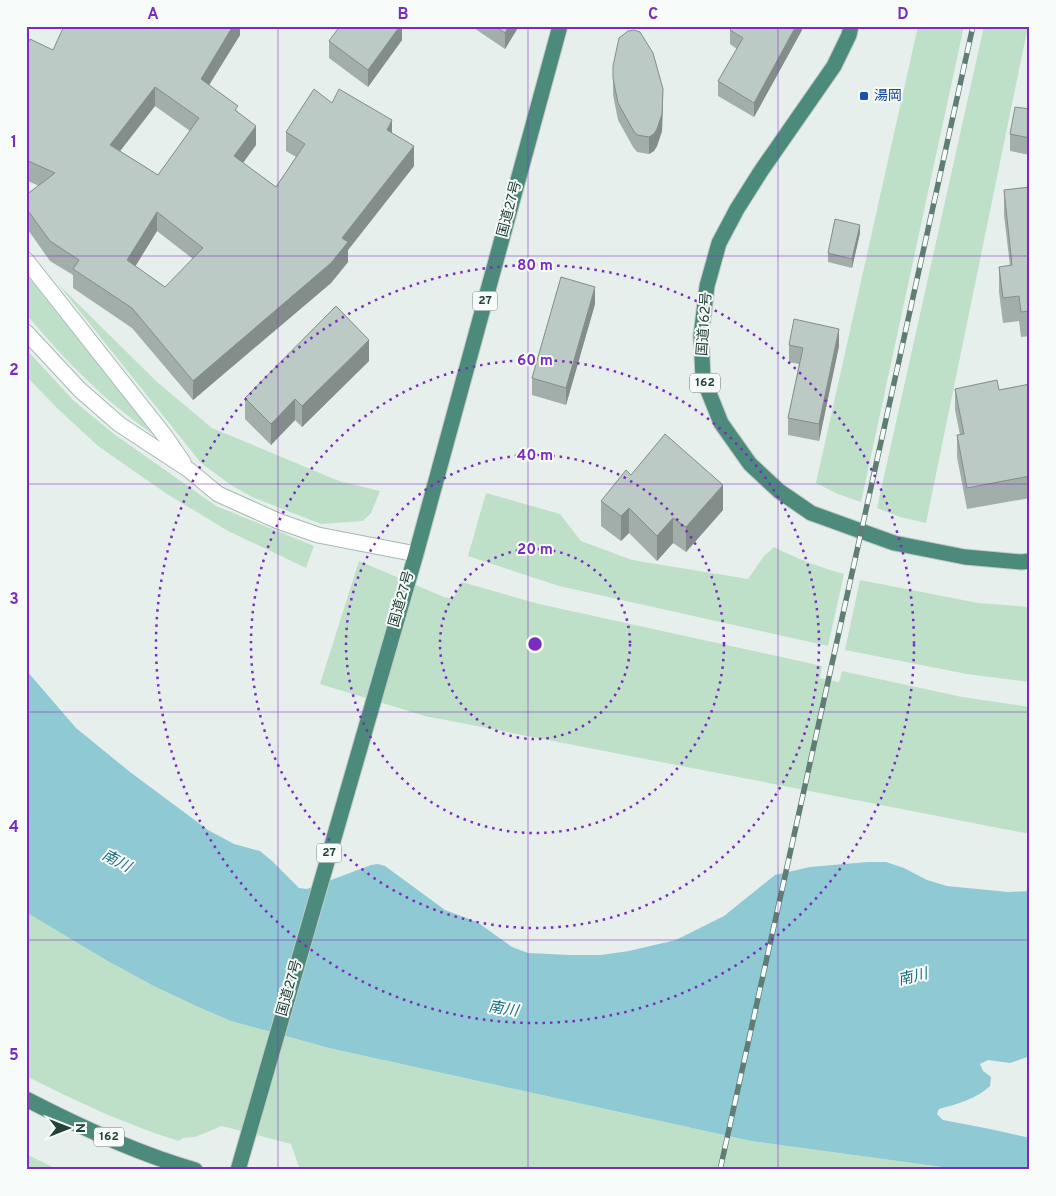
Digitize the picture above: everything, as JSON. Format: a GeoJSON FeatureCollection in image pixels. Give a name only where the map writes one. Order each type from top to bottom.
{"type":"FeatureCollection","features":[{"type":"Feature","properties":{"kind":"highway","name":"国道27号"},"geometry":{"type":"LineString","coordinates":[[238,1170],[416,554],[560,26]]}},
{"type":"Feature","properties":{"kind":"highway","name":"国道162号"},"geometry":{"type":"LineString","coordinates":[[851,26],[849,35],[834,66],[761,171],[737,209],[719,243],[707,286],[701,336],[703,378],[721,423],[750,464],[779,492],[811,513],[894,543],[965,557],[1030,562]]}},
{"type":"Feature","properties":{"kind":"highway","name":"162"},"geometry":{"type":"LineString","coordinates":[[26,1099],[90,1129],[195,1170]]}},
{"type":"Feature","properties":{"kind":"street"},"geometry":{"type":"LineString","coordinates":[[26,260],[165,436],[189,470]]}},
{"type":"Feature","properties":{"kind":"street"},"geometry":{"type":"LineString","coordinates":[[26,332],[80,390],[119,424],[189,470],[218,494],[278,521],[318,535],[416,554]]}},
{"type":"Feature","properties":{"kind":"green space"},"geometry":{"type":"Polygon","coordinates":[[[918,26],[964,26],[861,502],[838,494],[816,483],[918,26]]]}},
{"type":"Feature","properties":{"kind":"green space"},"geometry":{"type":"Polygon","coordinates":[[[984,26],[1028,26],[926,523],[900,517],[877,508],[984,26]]]}},
{"type":"Feature","properties":{"kind":"green space"},"geometry":{"type":"Polygon","coordinates":[[[26,274],[155,436],[97,389],[65,358],[26,314],[26,274]]]}},
{"type":"Feature","properties":{"kind":"green space"},"geometry":{"type":"Polygon","coordinates":[[[58,284],[156,381],[212,428],[339,481],[380,491],[371,513],[363,521],[321,524],[252,497],[231,485],[201,463],[58,284]]]}},
{"type":"Feature","properties":{"kind":"green space"},"geometry":{"type":"Polygon","coordinates":[[[26,349],[74,401],[114,434],[216,506],[314,546],[306,568],[228,531],[167,494],[98,446],[26,376],[26,349]]]}},
{"type":"Feature","properties":{"kind":"green space"},"geometry":{"type":"Polygon","coordinates":[[[486,493],[560,514],[581,541],[632,560],[748,579],[764,556],[774,547],[826,569],[844,574],[828,646],[559,586],[468,556],[486,493]]]}},
{"type":"Feature","properties":{"kind":"green space"},"geometry":{"type":"Polygon","coordinates":[[[359,561],[444,597],[453,599],[462,582],[539,604],[822,666],[820,678],[839,682],[842,671],[962,697],[1030,707],[1030,834],[425,716],[320,684],[359,561]]]}},
{"type":"Feature","properties":{"kind":"green space"},"geometry":{"type":"Polygon","coordinates":[[[860,580],[978,603],[1030,607],[1030,682],[967,674],[845,650],[860,580]]]}},
{"type":"Feature","properties":{"kind":"green space"},"geometry":{"type":"Polygon","coordinates":[[[26,912],[205,1010],[231,1021],[329,1048],[751,1141],[964,1170],[300,1170],[291,1144],[222,1126],[195,1137],[183,1138],[179,1141],[120,1120],[26,1076],[26,912]]]}},
{"type":"Feature","properties":{"kind":"green space"},"geometry":{"type":"Polygon","coordinates":[[[26,1154],[28,1155],[59,1170],[26,1170],[26,1154]]]}},
{"type":"Feature","properties":{"kind":"water","name":"南川"},"geometry":{"type":"Polygon","coordinates":[[[26,670],[76,728],[130,772],[208,830],[234,844],[260,851],[299,888],[307,889],[378,864],[385,866],[445,910],[477,922],[512,947],[528,953],[601,955],[629,951],[676,940],[724,916],[775,875],[810,867],[886,862],[904,868],[927,880],[947,886],[1008,892],[1030,891],[1030,1056],[1010,1063],[988,1060],[980,1064],[983,1071],[991,1077],[990,1086],[972,1098],[939,1109],[937,1114],[943,1120],[1030,1138],[1030,1170],[964,1170],[751,1141],[329,1048],[231,1021],[154,986],[26,912],[26,670]]]}},
{"type":"Feature","properties":{"kind":"building"},"geometry":{"type":"Polygon","coordinates":[[[64,26],[233,26],[201,79],[238,106],[235,110],[256,126],[234,156],[276,187],[305,144],[286,132],[314,89],[332,103],[339,89],[392,120],[387,130],[414,146],[342,238],[348,242],[331,263],[193,381],[132,308],[73,269],[79,260],[50,241],[26,208],[26,195],[55,173],[26,160],[26,48],[30,39],[53,50],[64,26]],[[155,87],[110,145],[158,175],[199,118],[155,87]],[[157,212],[127,260],[165,287],[203,248],[157,212]]]}},
{"type":"Feature","properties":{"kind":"building"},"geometry":{"type":"Polygon","coordinates":[[[340,26],[400,26],[368,70],[329,41],[340,26]]]}},
{"type":"Feature","properties":{"kind":"building"},"geometry":{"type":"Polygon","coordinates":[[[495,26],[509,26],[505,33],[495,26]]]}},
{"type":"Feature","properties":{"kind":"building"},"geometry":{"type":"Polygon","coordinates":[[[733,26],[796,26],[754,103],[718,81],[743,38],[730,30],[733,26]]]}},
{"type":"Feature","properties":{"kind":"building"},"geometry":{"type":"Polygon","coordinates":[[[628,31],[640,32],[653,53],[663,89],[662,114],[657,129],[649,137],[637,135],[633,130],[618,103],[613,78],[613,66],[619,38],[628,31]]]}},
{"type":"Feature","properties":{"kind":"building"},"geometry":{"type":"Polygon","coordinates":[[[1015,107],[1030,109],[1030,138],[1010,134],[1015,107]]]}},
{"type":"Feature","properties":{"kind":"building"},"geometry":{"type":"Polygon","coordinates":[[[1030,187],[1030,311],[1021,312],[1019,296],[1003,298],[999,267],[1012,265],[1004,190],[1030,187]]]}},
{"type":"Feature","properties":{"kind":"building"},"geometry":{"type":"Polygon","coordinates":[[[835,219],[860,225],[852,259],[828,253],[835,219]]]}},
{"type":"Feature","properties":{"kind":"building"},"geometry":{"type":"Polygon","coordinates":[[[561,277],[595,287],[566,388],[532,378],[561,277]]]}},
{"type":"Feature","properties":{"kind":"building"},"geometry":{"type":"Polygon","coordinates":[[[336,306],[369,340],[302,406],[295,399],[271,424],[245,398],[336,306]]]}},
{"type":"Feature","properties":{"kind":"building"},"geometry":{"type":"Polygon","coordinates":[[[794,319],[839,329],[819,424],[788,418],[803,348],[789,345],[794,319]]]}},
{"type":"Feature","properties":{"kind":"building"},"geometry":{"type":"Polygon","coordinates":[[[997,380],[999,390],[1030,384],[1030,476],[967,488],[957,435],[964,434],[955,389],[997,380]]]}},
{"type":"Feature","properties":{"kind":"building"},"geometry":{"type":"Polygon","coordinates":[[[665,434],[723,485],[686,527],[673,518],[657,536],[629,508],[621,516],[601,501],[626,470],[631,475],[665,434]]]}},
{"type":"Feature","properties":{"kind":"railway"},"geometry":{"type":"LineString","coordinates":[[720,1170],[973,26]]}},
{"type":"Feature","properties":{"kind":"place","name":"湯岡"},"geometry":{"type":"Point","coordinates":[864,96]}}]}
